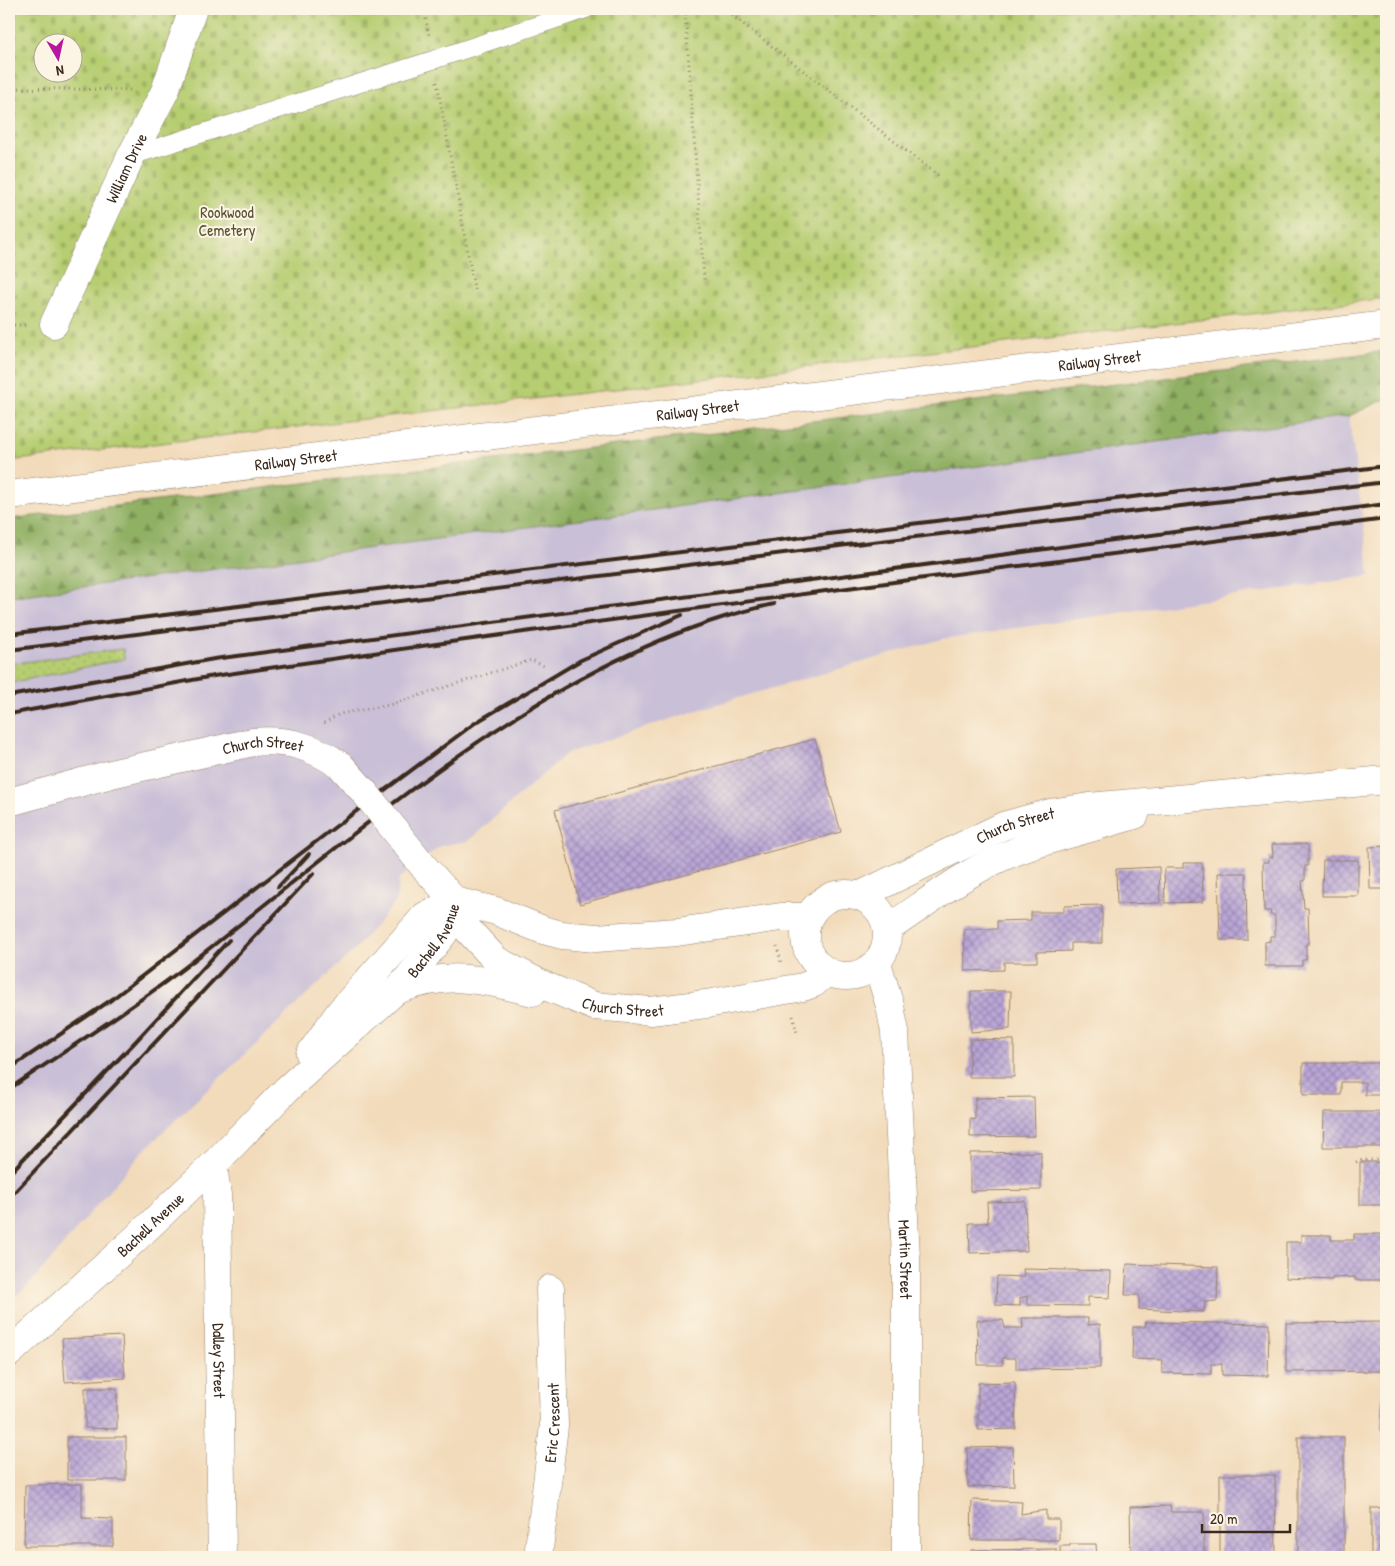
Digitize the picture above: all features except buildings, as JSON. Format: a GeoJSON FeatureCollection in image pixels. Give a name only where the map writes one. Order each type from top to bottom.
{"type":"FeatureCollection","features":[{"type":"Feature","properties":{"kind":"main road","name":"William Drive"},"geometry":{"type":"LineString","coordinates":[[54,324],[131,156],[164,91],[193,9]]}},
{"type":"Feature","properties":{"kind":"main road","name":"Railway Street"},"geometry":{"type":"LineString","coordinates":[[9,495],[1386,325]]}},
{"type":"Feature","properties":{"kind":"main road","name":"Church Street"},"geometry":{"type":"LineString","coordinates":[[9,802],[208,751],[253,742],[275,740],[291,743],[315,750],[341,766],[366,794],[424,867],[455,901],[468,930],[496,960],[550,988],[594,1006],[632,1011],[691,1006],[794,989],[814,983],[827,972]]}},
{"type":"Feature","properties":{"kind":"main road","name":"Church Street"},"geometry":{"type":"LineString","coordinates":[[859,896],[1003,826],[1050,813],[1089,807],[1186,800],[1386,780]]}},
{"type":"Feature","properties":{"kind":"main road","name":"Church Street"},"geometry":{"type":"LineString","coordinates":[[887,929],[980,868],[1000,858],[1045,842],[1186,800]]}},
{"type":"Feature","properties":{"kind":"main road"},"geometry":{"type":"LineString","coordinates":[[838,894],[859,896],[875,905],[883,916],[888,941],[877,963],[866,971],[854,976],[840,976],[827,972],[812,958],[807,948],[806,928],[809,917],[816,907],[826,899],[838,894]]}},
{"type":"Feature","properties":{"kind":"main road"},"geometry":{"type":"LineString","coordinates":[[455,901],[496,911],[543,930],[562,935],[596,938],[677,932],[782,917],[809,917]]}},
{"type":"Feature","properties":{"kind":"main road","name":"Bachell Avenue"},"geometry":{"type":"LineString","coordinates":[[12,1345],[213,1165],[287,1089],[395,991],[444,933],[455,901]]}},
{"type":"Feature","properties":{"kind":"main road","name":"Bachell Avenue"},"geometry":{"type":"LineString","coordinates":[[287,1089],[339,1013],[424,916],[455,901]]}},
{"type":"Feature","properties":{"kind":"main road","name":"Martin Street"},"geometry":{"type":"LineString","coordinates":[[877,963],[892,1014],[895,1032],[903,1189],[906,1258],[906,1557]]}},
{"type":"Feature","properties":{"kind":"main road"},"geometry":{"type":"LineString","coordinates":[[395,991],[432,979],[466,978],[594,1006]]}},
{"type":"Feature","properties":{"kind":"main road","name":"Dalley Street"},"geometry":{"type":"LineString","coordinates":[[213,1165],[217,1195],[222,1557]]}},
{"type":"Feature","properties":{"kind":"main road","name":"Eric Crescent"},"geometry":{"type":"LineString","coordinates":[[538,1557],[554,1426],[550,1289]]}},
{"type":"Feature","properties":{"kind":"lane"},"geometry":{"type":"LineString","coordinates":[[131,156],[586,9]]}},
{"type":"Feature","properties":{"kind":"path"},"geometry":{"type":"LineString","coordinates":[[424,9],[475,293]]}},
{"type":"Feature","properties":{"kind":"path"},"geometry":{"type":"LineString","coordinates":[[684,9],[704,280]]}},
{"type":"Feature","properties":{"kind":"path"},"geometry":{"type":"LineString","coordinates":[[724,9],[940,177]]}},
{"type":"Feature","properties":{"kind":"path"},"geometry":{"type":"LineString","coordinates":[[9,88],[164,91]]}},
{"type":"Feature","properties":{"kind":"path"},"geometry":{"type":"LineString","coordinates":[[291,743],[340,714],[389,705],[532,660],[544,666]]}},
{"type":"Feature","properties":{"kind":"path"},"geometry":{"type":"LineString","coordinates":[[1356,1162],[1362,1160],[1386,1160]]}},
{"type":"Feature","properties":{"kind":"shaded area"},"geometry":{"type":"Polygon","coordinates":[[[1349,416],[1370,576],[942,639],[707,707],[567,753],[468,841],[440,846],[399,879],[396,902],[355,949],[141,1153],[29,1285],[9,1301],[9,593],[1349,416]]]}},
{"type":"Feature","properties":{"kind":"green space","name":"Rookwood Cemetery"},"geometry":{"type":"Polygon","coordinates":[[[9,9],[1386,9],[1386,298],[9,461],[9,9]]]}},
{"type":"Feature","properties":{"kind":"green space"},"geometry":{"type":"Polygon","coordinates":[[[1386,351],[1386,399],[1349,416],[9,597],[9,519],[1386,351]]]}},
{"type":"Feature","properties":{"kind":"green space"},"geometry":{"type":"Polygon","coordinates":[[[123,649],[124,659],[9,683],[9,664],[123,649]]]}},
{"type":"Feature","properties":{"kind":"railway"},"geometry":{"type":"LineString","coordinates":[[9,634],[1386,466]]}},
{"type":"Feature","properties":{"kind":"railway"},"geometry":{"type":"LineString","coordinates":[[9,650],[847,545],[1386,482]]}},
{"type":"Feature","properties":{"kind":"railway"},"geometry":{"type":"LineString","coordinates":[[9,696],[214,659],[1386,504]]}},
{"type":"Feature","properties":{"kind":"railway"},"geometry":{"type":"LineString","coordinates":[[9,714],[214,676],[436,644],[855,587],[1386,519]]}},
{"type":"Feature","properties":{"kind":"railway"},"geometry":{"type":"LineString","coordinates":[[9,1089],[151,992],[398,800],[468,749],[541,702],[616,660],[694,627],[774,604]]}},
{"type":"Feature","properties":{"kind":"railway"},"geometry":{"type":"LineString","coordinates":[[9,1069],[111,1000],[335,827],[475,723],[581,660],[682,615]]}},
{"type":"Feature","properties":{"kind":"railway"},"geometry":{"type":"LineString","coordinates":[[278,887],[309,854]]}},
{"type":"Feature","properties":{"kind":"railway"},"geometry":{"type":"LineString","coordinates":[[9,1198],[314,873]]}},
{"type":"Feature","properties":{"kind":"railway"},"geometry":{"type":"LineString","coordinates":[[9,1174],[229,940]]}}]}
